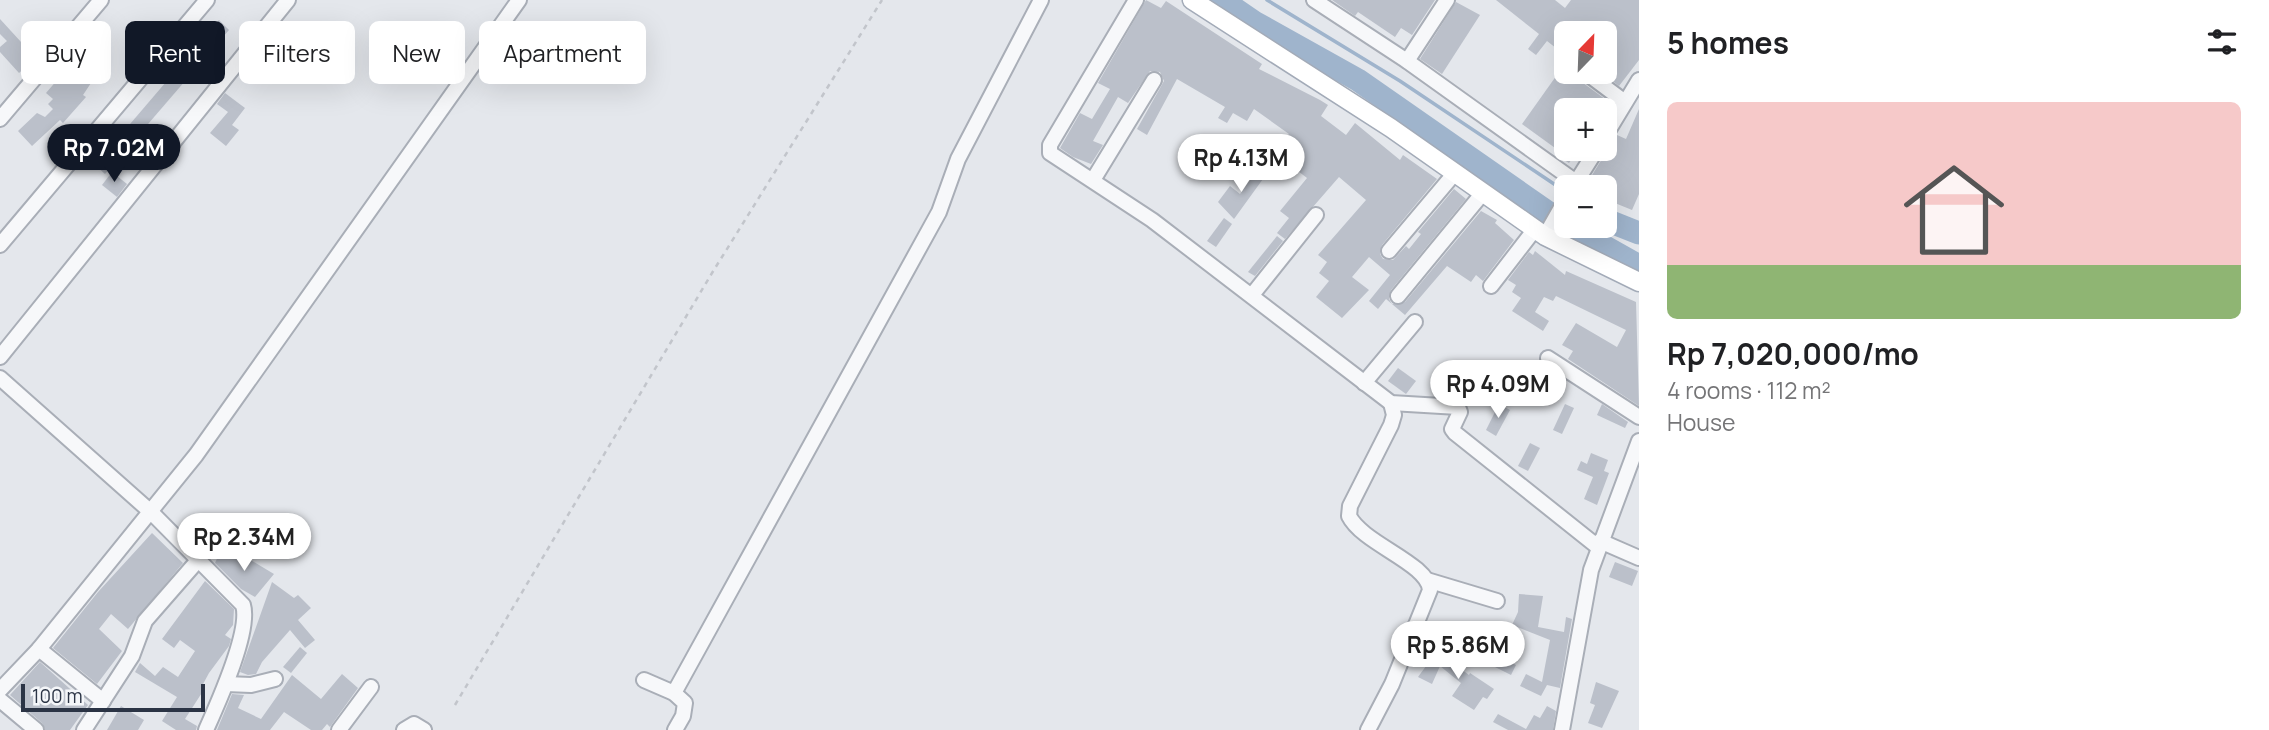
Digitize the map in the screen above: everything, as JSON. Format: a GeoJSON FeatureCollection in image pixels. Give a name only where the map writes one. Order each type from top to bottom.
{"type":"FeatureCollection","features":[{"type":"Feature","properties":{"kind":"main road"},"geometry":{"type":"LineString","coordinates":[[1192,0],[1391,128],[1482,194],[1543,232],[1639,282]]}},
{"type":"Feature","properties":{"kind":"street"},"geometry":{"type":"LineString","coordinates":[[0,118],[101,0]]}},
{"type":"Feature","properties":{"kind":"street"},"geometry":{"type":"LineString","coordinates":[[0,245],[207,0]]}},
{"type":"Feature","properties":{"kind":"street"},"geometry":{"type":"LineString","coordinates":[[0,357],[288,0]]}},
{"type":"Feature","properties":{"kind":"street"},"geometry":{"type":"LineString","coordinates":[[0,690],[39,649],[152,513],[196,455],[519,0]]}},
{"type":"Feature","properties":{"kind":"street"},"geometry":{"type":"LineString","coordinates":[[196,455],[209,447],[529,0]]}},
{"type":"Feature","properties":{"kind":"street"},"geometry":{"type":"LineString","coordinates":[[674,693],[939,212],[958,159],[1041,0]]}},
{"type":"Feature","properties":{"kind":"street"},"geometry":{"type":"LineString","coordinates":[[1136,0],[1049,150],[1055,158],[1152,220],[1391,403],[1458,407],[1460,412],[1452,429],[1455,433],[1599,544],[1639,558]]}},
{"type":"Feature","properties":{"kind":"street"},"geometry":{"type":"LineString","coordinates":[[1314,0],[1407,61],[1561,175]]}},
{"type":"Feature","properties":{"kind":"street"},"geometry":{"type":"LineString","coordinates":[[1407,61],[1447,0]]}},
{"type":"Feature","properties":{"kind":"street"},"geometry":{"type":"LineString","coordinates":[[1093,180],[1154,80]]}},
{"type":"Feature","properties":{"kind":"street"},"geometry":{"type":"LineString","coordinates":[[1601,84],[1625,102]]}},
{"type":"Feature","properties":{"kind":"street"},"geometry":{"type":"LineString","coordinates":[[1617,116],[1637,87]]}},
{"type":"Feature","properties":{"kind":"street"},"geometry":{"type":"LineString","coordinates":[[1389,251],[1454,174]]}},
{"type":"Feature","properties":{"kind":"street"},"geometry":{"type":"LineString","coordinates":[[1398,296],[1482,194]]}},
{"type":"Feature","properties":{"kind":"street"},"geometry":{"type":"LineString","coordinates":[[1252,295],[1316,215]]}},
{"type":"Feature","properties":{"kind":"street"},"geometry":{"type":"LineString","coordinates":[[1491,286],[1543,232],[1554,216]]}},
{"type":"Feature","properties":{"kind":"street"},"geometry":{"type":"LineString","coordinates":[[1364,383],[1415,322]]}},
{"type":"Feature","properties":{"kind":"street"},"geometry":{"type":"LineString","coordinates":[[1548,358],[1639,417]]}},
{"type":"Feature","properties":{"kind":"street"},"geometry":{"type":"LineString","coordinates":[[0,378],[152,513],[200,558],[243,605],[246,613],[226,684],[206,730]]}},
{"type":"Feature","properties":{"kind":"street"},"geometry":{"type":"LineString","coordinates":[[1391,403],[1394,415],[1391,425],[1350,506],[1349,516],[1362,533],[1427,580],[1497,601]]}},
{"type":"Feature","properties":{"kind":"street"},"geometry":{"type":"LineString","coordinates":[[1562,730],[1586,590],[1599,544],[1639,440]]}},
{"type":"Feature","properties":{"kind":"street"},"geometry":{"type":"LineString","coordinates":[[84,730],[132,656],[145,621],[200,558]]}},
{"type":"Feature","properties":{"kind":"street"},"geometry":{"type":"LineString","coordinates":[[1368,730],[1398,671],[1430,590],[1427,580]]}},
{"type":"Feature","properties":{"kind":"street"},"geometry":{"type":"LineString","coordinates":[[39,649],[103,701]]}},
{"type":"Feature","properties":{"kind":"street"},"geometry":{"type":"LineString","coordinates":[[226,684],[251,685],[275,679]]}},
{"type":"Feature","properties":{"kind":"street"},"geometry":{"type":"LineString","coordinates":[[644,680],[674,693],[685,703],[683,716],[675,730]]}},
{"type":"Feature","properties":{"kind":"street"},"geometry":{"type":"LineString","coordinates":[[345,728],[371,687]]}},
{"type":"Feature","properties":{"kind":"street"},"geometry":{"type":"LineString","coordinates":[[0,700],[36,730]]}},
{"type":"Feature","properties":{"kind":"street"},"geometry":{"type":"LineString","coordinates":[[404,730],[414,724],[424,730]]}},
{"type":"Feature","properties":{"kind":"path"},"geometry":{"type":"LineString","coordinates":[[455,705],[712,272],[881,0]]}},
{"type":"Feature","properties":{"kind":"building"},"geometry":{"type":"Polygon","coordinates":[[[1146,0],[1161,8],[1166,1],[1262,64],[1259,69],[1328,105],[1321,116],[1346,135],[1355,123],[1400,160],[1403,155],[1437,179],[1382,245],[1380,254],[1383,259],[1393,260],[1406,246],[1409,249],[1421,234],[1418,232],[1454,189],[1466,199],[1391,290],[1389,299],[1392,304],[1405,302],[1481,211],[1497,220],[1495,223],[1514,240],[1483,281],[1476,275],[1471,282],[1447,266],[1405,315],[1386,299],[1378,309],[1369,301],[1390,275],[1369,257],[1352,277],[1369,290],[1342,318],[1316,297],[1329,281],[1319,273],[1327,262],[1318,255],[1366,200],[1339,177],[1285,239],[1277,233],[1289,218],[1280,211],[1307,178],[1285,161],[1278,170],[1267,162],[1289,134],[1254,109],[1247,121],[1233,113],[1227,123],[1218,118],[1225,107],[1177,79],[1147,135],[1137,129],[1164,81],[1160,72],[1150,71],[1128,103],[1118,97],[1093,141],[1103,145],[1091,164],[1073,157],[1060,148],[1080,113],[1092,119],[1110,89],[1098,83],[1146,0]]]}},
{"type":"Feature","properties":{"kind":"building"},"geometry":{"type":"Polygon","coordinates":[[[1332,0],[1435,0],[1412,35],[1401,28],[1395,37],[1358,12],[1355,16],[1332,0]]]}},
{"type":"Feature","properties":{"kind":"building"},"geometry":{"type":"Polygon","coordinates":[[[1496,0],[1555,0],[1565,8],[1571,0],[1639,0],[1639,60],[1619,86],[1616,84],[1617,21],[1554,21],[1554,47],[1547,41],[1536,55],[1528,49],[1539,34],[1496,0]]]}},
{"type":"Feature","properties":{"kind":"building"},"geometry":{"type":"Polygon","coordinates":[[[1456,2],[1480,15],[1442,74],[1420,59],[1456,2]]]}},
{"type":"Feature","properties":{"kind":"building"},"geometry":{"type":"Polygon","coordinates":[[[0,19],[21,42],[19,73],[0,52],[0,47],[7,41],[0,34],[0,19]]]}},
{"type":"Feature","properties":{"kind":"building"},"geometry":{"type":"Polygon","coordinates":[[[1554,79],[1554,84],[1584,84],[1604,98],[1554,98],[1554,147],[1522,124],[1554,79]]]}},
{"type":"Feature","properties":{"kind":"building"},"geometry":{"type":"Polygon","coordinates":[[[54,84],[90,84],[83,95],[86,97],[63,123],[60,120],[32,146],[18,131],[37,113],[45,117],[53,109],[48,104],[53,99],[46,93],[54,84]]]}},
{"type":"Feature","properties":{"kind":"building"},"geometry":{"type":"Polygon","coordinates":[[[164,84],[182,84],[105,174],[95,165],[164,84]]]}},
{"type":"Feature","properties":{"kind":"building"},"geometry":{"type":"Polygon","coordinates":[[[225,93],[245,108],[232,125],[239,130],[226,146],[210,133],[228,112],[217,104],[225,93]]]}},
{"type":"Feature","properties":{"kind":"building"},"geometry":{"type":"Polygon","coordinates":[[[1639,109],[1639,194],[1632,210],[1617,204],[1617,175],[1592,175],[1601,161],[1617,161],[1617,135],[1626,139],[1639,109]]]}},
{"type":"Feature","properties":{"kind":"building"},"geometry":{"type":"Polygon","coordinates":[[[1260,166],[1268,172],[1234,219],[1218,202],[1230,186],[1240,194],[1260,166]]]}},
{"type":"Feature","properties":{"kind":"building"},"geometry":{"type":"Polygon","coordinates":[[[112,172],[127,184],[117,197],[102,185],[112,172]]]}},
{"type":"Feature","properties":{"kind":"building"},"geometry":{"type":"Polygon","coordinates":[[[1224,218],[1232,224],[1216,247],[1207,241],[1224,218]]]}},
{"type":"Feature","properties":{"kind":"building"},"geometry":{"type":"Polygon","coordinates":[[[1277,236],[1283,241],[1255,276],[1248,272],[1277,236]]]}},
{"type":"Feature","properties":{"kind":"building"},"geometry":{"type":"Polygon","coordinates":[[[1535,251],[1565,275],[1566,271],[1636,302],[1639,406],[1568,359],[1573,351],[1562,345],[1576,323],[1617,347],[1626,330],[1556,296],[1553,301],[1544,297],[1535,312],[1549,321],[1543,331],[1512,311],[1521,298],[1512,292],[1516,285],[1508,280],[1529,252],[1533,255],[1535,251]]]}},
{"type":"Feature","properties":{"kind":"building"},"geometry":{"type":"Polygon","coordinates":[[[1398,368],[1416,381],[1406,394],[1388,381],[1398,368]]]}},
{"type":"Feature","properties":{"kind":"building"},"geometry":{"type":"Polygon","coordinates":[[[1499,404],[1510,410],[1496,436],[1486,430],[1499,404]]]}},
{"type":"Feature","properties":{"kind":"building"},"geometry":{"type":"Polygon","coordinates":[[[1565,404],[1574,408],[1562,434],[1553,430],[1565,404]]]}},
{"type":"Feature","properties":{"kind":"building"},"geometry":{"type":"Polygon","coordinates":[[[1602,404],[1628,422],[1625,428],[1597,415],[1602,404]]]}},
{"type":"Feature","properties":{"kind":"building"},"geometry":{"type":"Polygon","coordinates":[[[1530,443],[1540,448],[1528,471],[1518,466],[1530,443]]]}},
{"type":"Feature","properties":{"kind":"building"},"geometry":{"type":"Polygon","coordinates":[[[1591,453],[1608,460],[1604,471],[1609,473],[1597,505],[1584,499],[1593,477],[1577,470],[1581,461],[1587,464],[1591,453]]]}},
{"type":"Feature","properties":{"kind":"building"},"geometry":{"type":"Polygon","coordinates":[[[152,533],[183,563],[128,629],[111,614],[99,629],[122,651],[97,684],[53,648],[98,592],[152,533]]]}},
{"type":"Feature","properties":{"kind":"building"},"geometry":{"type":"Polygon","coordinates":[[[221,550],[246,564],[249,559],[274,574],[255,597],[241,589],[215,563],[221,550]]]}},
{"type":"Feature","properties":{"kind":"building"},"geometry":{"type":"Polygon","coordinates":[[[1615,562],[1638,571],[1632,586],[1609,577],[1615,562]]]}},
{"type":"Feature","properties":{"kind":"building"},"geometry":{"type":"Polygon","coordinates":[[[205,581],[234,609],[233,625],[225,635],[231,639],[229,646],[209,673],[202,686],[205,688],[185,719],[197,726],[196,730],[176,730],[162,721],[177,697],[135,672],[140,663],[155,676],[163,667],[178,677],[195,651],[180,640],[174,648],[162,639],[205,581]]]}},
{"type":"Feature","properties":{"kind":"building"},"geometry":{"type":"Polygon","coordinates":[[[272,582],[294,598],[298,595],[311,608],[298,620],[315,640],[305,648],[290,630],[262,662],[256,674],[248,675],[240,672],[272,582]]]}},
{"type":"Feature","properties":{"kind":"building"},"geometry":{"type":"Polygon","coordinates":[[[1519,594],[1543,596],[1538,627],[1564,632],[1566,617],[1572,619],[1560,688],[1547,685],[1541,696],[1520,686],[1526,674],[1542,682],[1550,640],[1512,625],[1518,612],[1519,594]]]}},
{"type":"Feature","properties":{"kind":"building"},"geometry":{"type":"Polygon","coordinates":[[[300,647],[307,653],[291,673],[283,667],[300,647]]]}},
{"type":"Feature","properties":{"kind":"building"},"geometry":{"type":"Polygon","coordinates":[[[1437,651],[1469,675],[1470,673],[1494,689],[1487,699],[1483,697],[1474,710],[1452,696],[1461,683],[1440,666],[1432,684],[1418,677],[1437,651]]]}},
{"type":"Feature","properties":{"kind":"building"},"geometry":{"type":"Polygon","coordinates":[[[1497,655],[1516,665],[1511,675],[1491,665],[1497,655]]]}},
{"type":"Feature","properties":{"kind":"building"},"geometry":{"type":"Polygon","coordinates":[[[40,662],[88,705],[70,730],[45,730],[42,723],[10,695],[40,662]]]}},
{"type":"Feature","properties":{"kind":"building"},"geometry":{"type":"Polygon","coordinates":[[[342,674],[358,688],[330,727],[327,724],[322,730],[311,730],[284,712],[270,730],[217,730],[232,694],[244,695],[238,708],[261,719],[292,675],[321,699],[342,674]]]}},
{"type":"Feature","properties":{"kind":"building"},"geometry":{"type":"Polygon","coordinates":[[[1596,682],[1619,691],[1602,728],[1588,723],[1595,705],[1590,703],[1596,682]]]}},
{"type":"Feature","properties":{"kind":"building"},"geometry":{"type":"Polygon","coordinates":[[[121,706],[144,720],[138,730],[107,730],[121,706]]]}},
{"type":"Feature","properties":{"kind":"building"},"geometry":{"type":"Polygon","coordinates":[[[1547,706],[1556,711],[1553,730],[1508,730],[1493,722],[1498,714],[1526,729],[1534,715],[1540,718],[1547,706]]]}},
{"type":"Feature","properties":{"kind":"waterway"},"geometry":{"type":"LineString","coordinates":[[1222,0],[1254,22],[1358,80],[1554,217]]}},
{"type":"Feature","properties":{"kind":"waterway"},"geometry":{"type":"LineString","coordinates":[[1267,0],[1400,81],[1554,184]]}},
{"type":"Feature","properties":{"kind":"waterway"},"geometry":{"type":"LineString","coordinates":[[1617,224],[1639,233]]}},
{"type":"Feature","properties":{"kind":"waterway"},"geometry":{"type":"LineString","coordinates":[[1589,238],[1639,266]]}}]}
